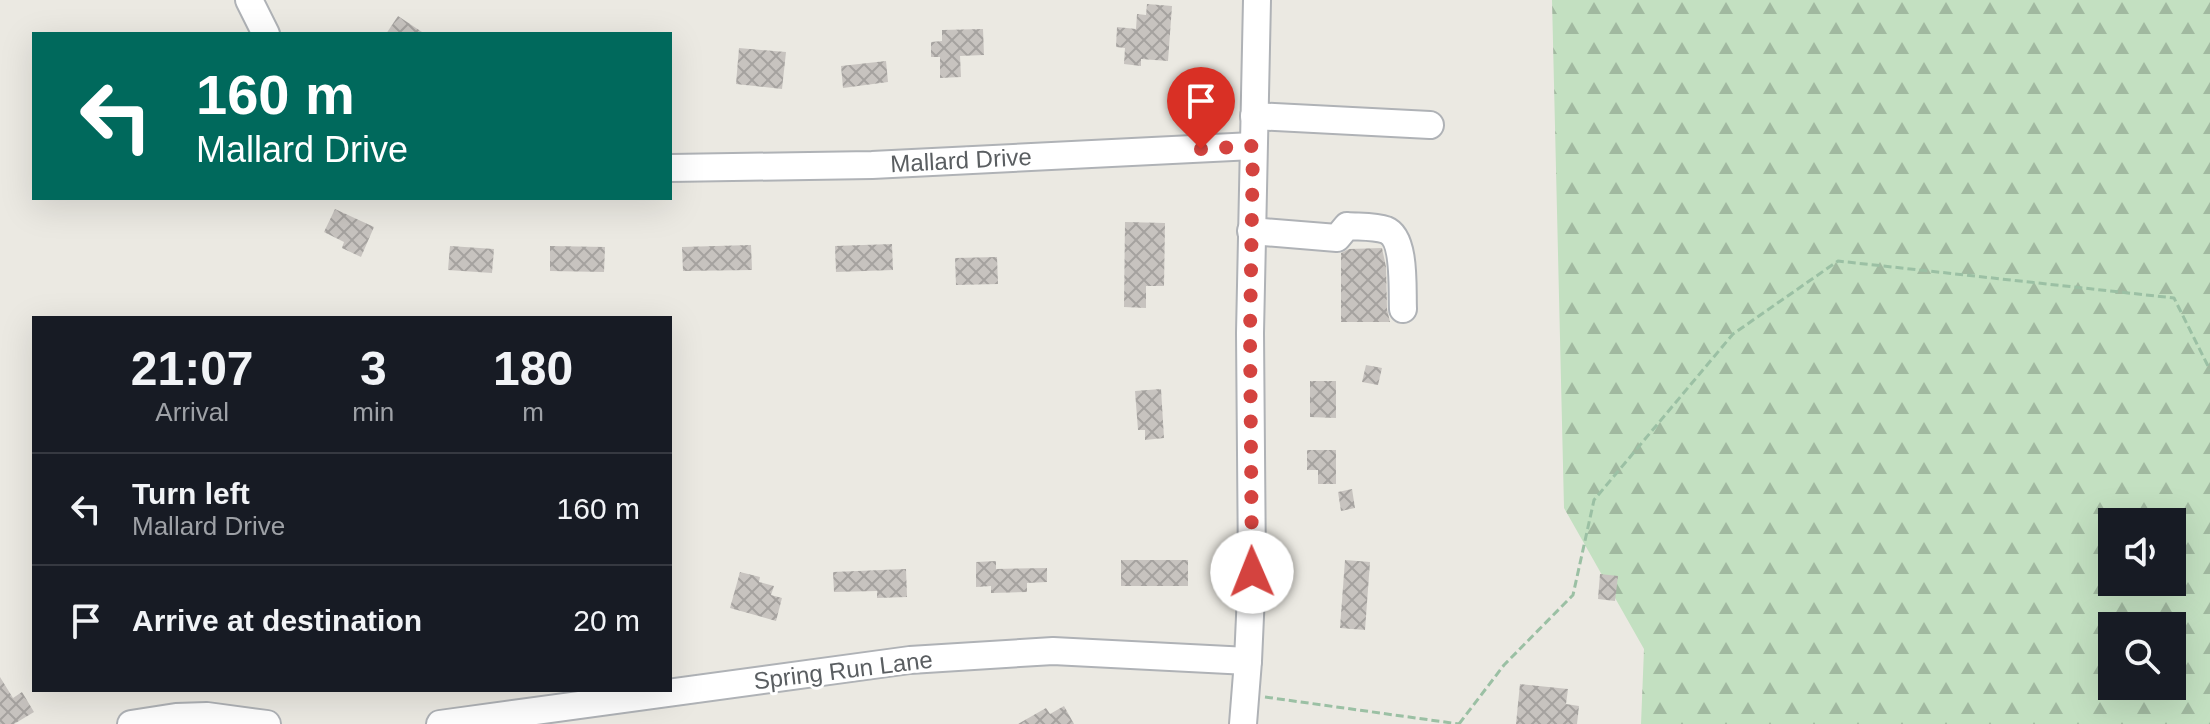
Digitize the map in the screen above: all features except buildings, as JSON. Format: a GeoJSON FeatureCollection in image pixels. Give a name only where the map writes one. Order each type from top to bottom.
{"type":"FeatureCollection","features":[{"type":"Feature","properties":{"kind":"street"},"geometry":{"type":"LineString","coordinates":[[249,0],[265,32]]}},
{"type":"Feature","properties":{"kind":"street"},"geometry":{"type":"LineString","coordinates":[[1243,724],[1252,572],[1250,333],[1257,0]]}},
{"type":"Feature","properties":{"kind":"street"},"geometry":{"type":"LineString","coordinates":[[1254,116],[1430,125]]}},
{"type":"Feature","properties":{"kind":"street","name":"Mallard Drive"},"geometry":{"type":"LineString","coordinates":[[672,168],[872,165],[1253,146]]}},
{"type":"Feature","properties":{"kind":"street"},"geometry":{"type":"LineString","coordinates":[[1251,231],[1337,238],[1347,226],[1391,233],[1400,246],[1403,309]]}},
{"type":"Feature","properties":{"kind":"street","name":"Spring Run Lane"},"geometry":{"type":"LineString","coordinates":[[440,724],[910,660],[1053,651],[1248,661]]}},
{"type":"Feature","properties":{"kind":"street"},"geometry":{"type":"LineString","coordinates":[[131,724],[207,716],[267,724]]}},
{"type":"Feature","properties":{"kind":"path"},"geometry":{"type":"LineString","coordinates":[[1245,694],[1459,724],[1504,665],[1573,595],[1594,500],[1733,334],[1838,261],[2174,298],[2210,370]]}},
{"type":"Feature","properties":{"kind":"green space"},"geometry":{"type":"Polygon","coordinates":[[[1552,0],[2210,0],[2210,724],[1641,724],[1644,649],[1564,508],[1552,0]]]}},
{"type":"Feature","properties":{"kind":"route"},"geometry":{"type":"LineString","coordinates":[[1201,149],[1253,146],[1250,333],[1252,572]]}}]}
